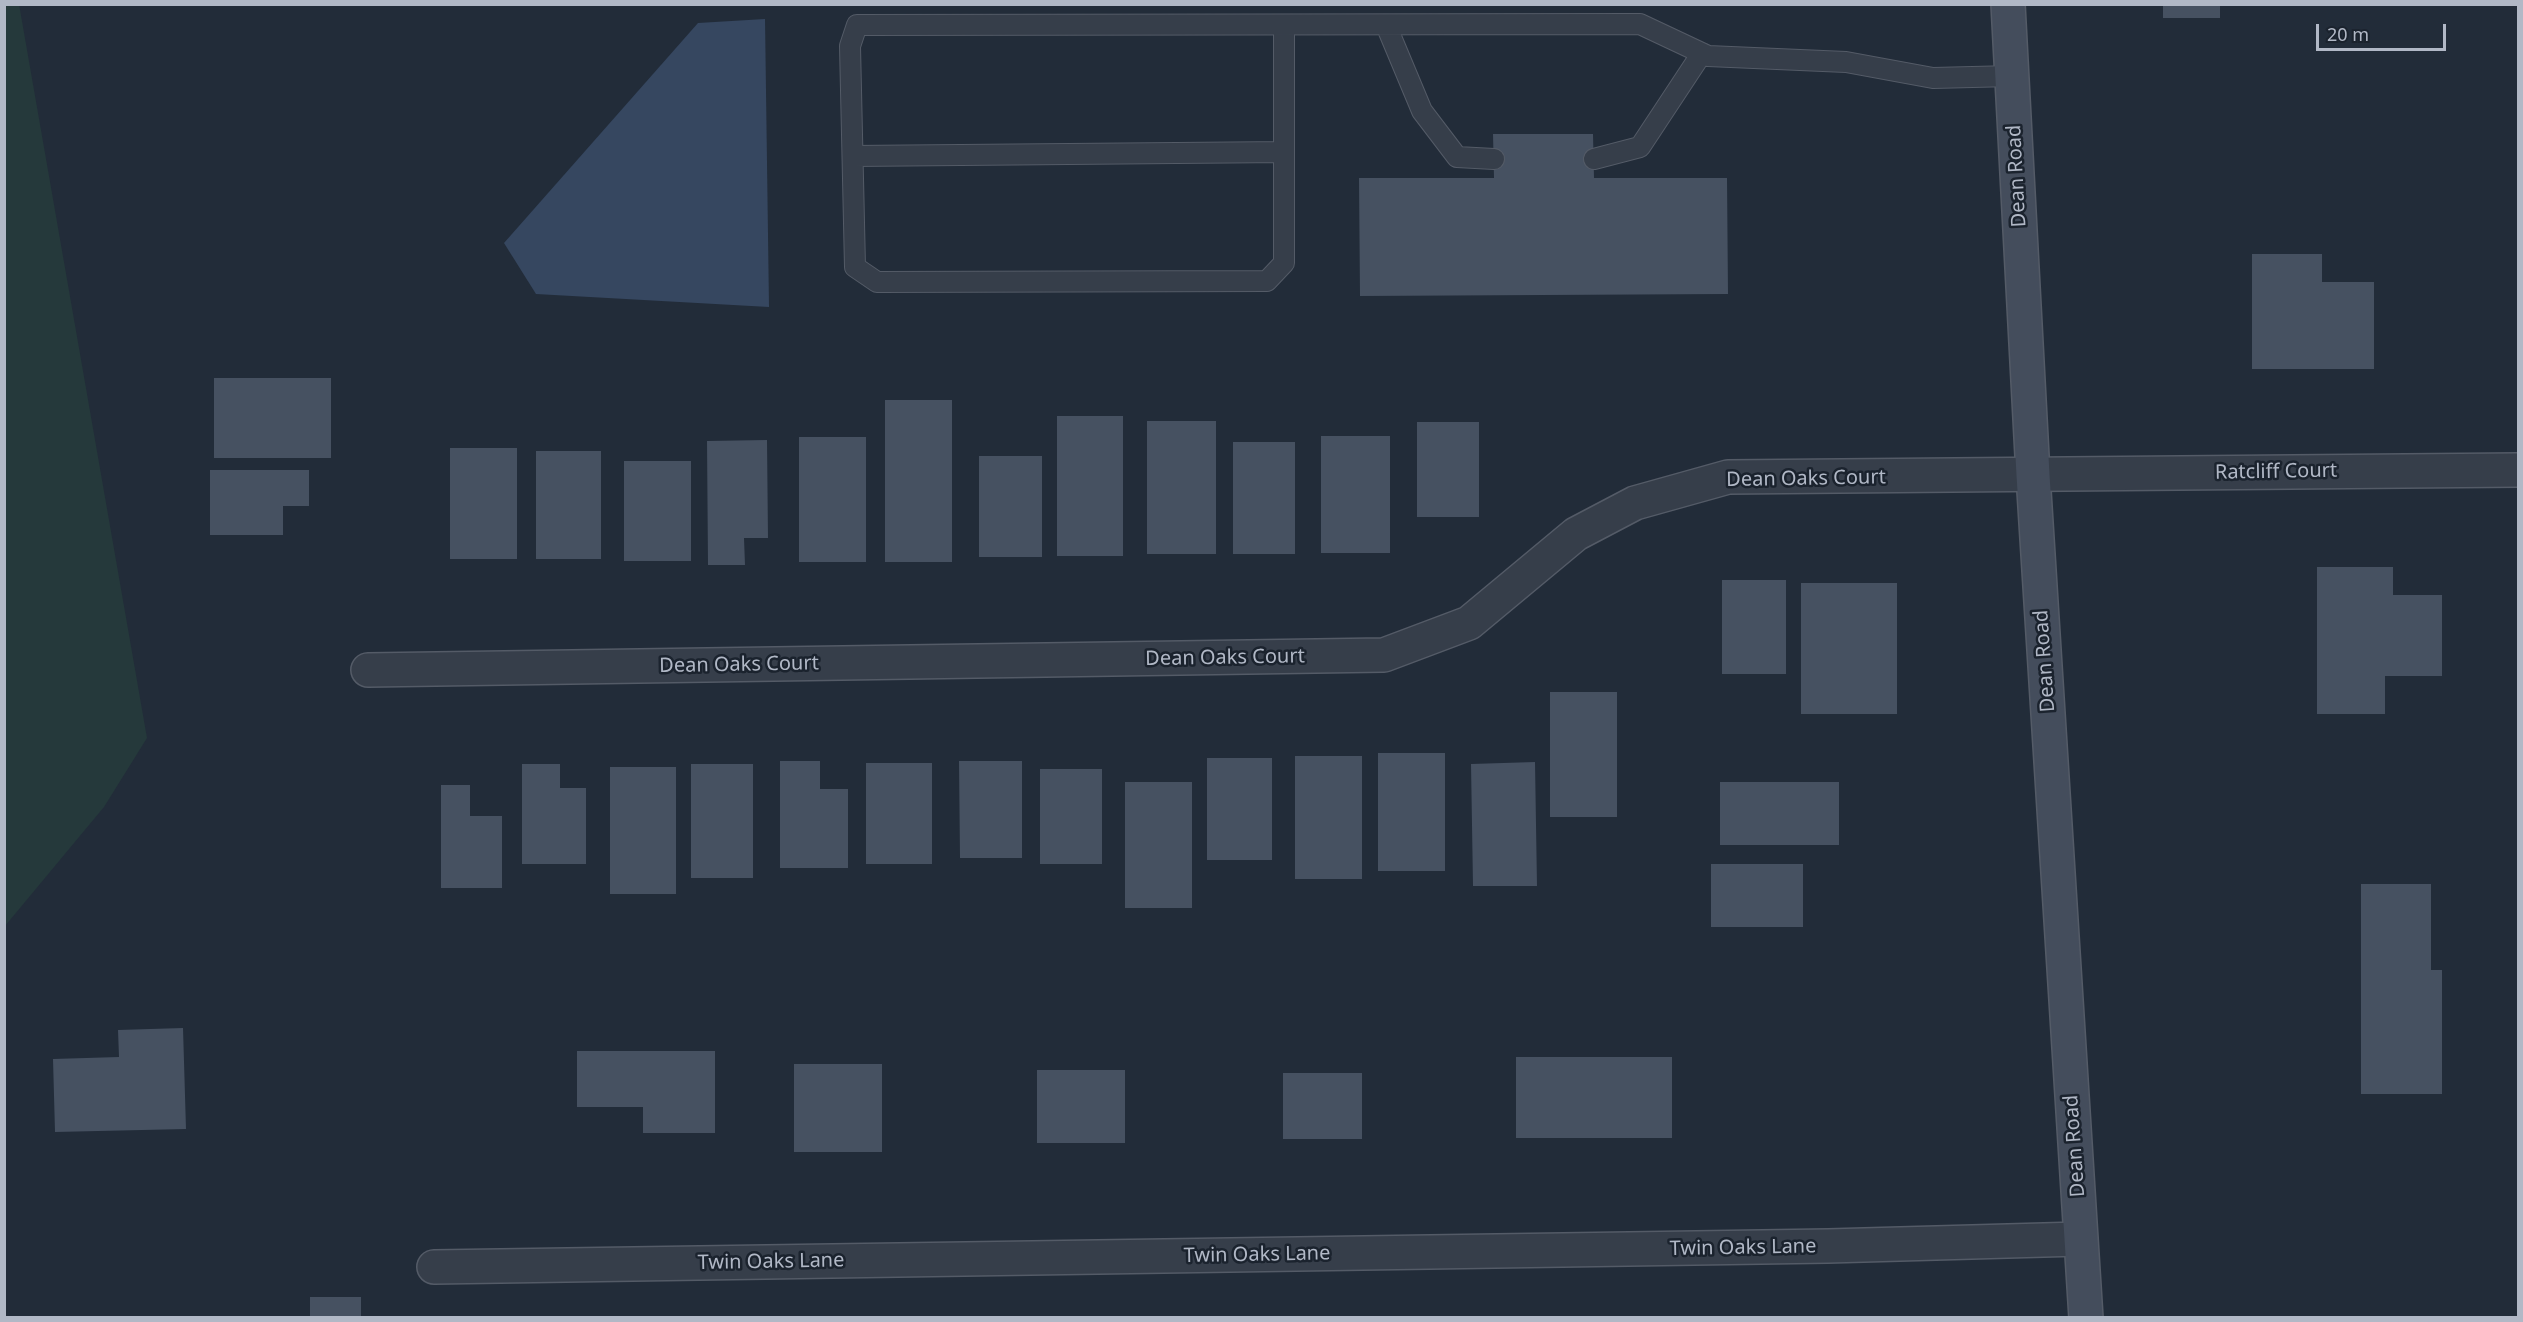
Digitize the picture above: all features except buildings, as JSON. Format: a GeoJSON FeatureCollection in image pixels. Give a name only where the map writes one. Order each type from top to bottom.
{"type":"FeatureCollection","features":[{"type":"Feature","properties":{"kind":"main road","name":"Dean Road"},"geometry":{"type":"LineString","coordinates":[[2008,4],[2033,475],[2086,1317]]}},
{"type":"Feature","properties":{"kind":"street","name":"Ratcliff Court"},"geometry":{"type":"LineString","coordinates":[[2033,475],[2518,470]]}},
{"type":"Feature","properties":{"kind":"street","name":"Dean Oaks Court"},"geometry":{"type":"LineString","coordinates":[[368,670],[1384,655],[1469,623],[1576,534],[1635,504],[1728,477],[2033,475]]}},
{"type":"Feature","properties":{"kind":"street","name":"Twin Oaks Lane"},"geometry":{"type":"LineString","coordinates":[[434,1267],[1816,1246],[2080,1239]]}},
{"type":"Feature","properties":{"kind":"lane"},"geometry":{"type":"LineString","coordinates":[[1284,25],[1284,263],[1267,281],[877,282],[855,267],[850,46],[857,25],[1640,24],[1708,56],[1845,62],[1933,78],[2012,76]]}},
{"type":"Feature","properties":{"kind":"lane"},"geometry":{"type":"LineString","coordinates":[[1386,25],[1422,111],[1457,157],[1494,159]]}},
{"type":"Feature","properties":{"kind":"lane"},"geometry":{"type":"LineString","coordinates":[[1594,159],[1640,147],[1702,53]]}},
{"type":"Feature","properties":{"kind":"lane"},"geometry":{"type":"LineString","coordinates":[[853,156],[1284,152]]}},
{"type":"Feature","properties":{"kind":"green space"},"geometry":{"type":"Polygon","coordinates":[[[19,4],[147,738],[104,807],[5,926],[4,5],[19,4]]]}},
{"type":"Feature","properties":{"kind":"water"},"geometry":{"type":"Polygon","coordinates":[[[765,19],[769,307],[536,294],[504,243],[698,23],[765,19]]]}}]}
